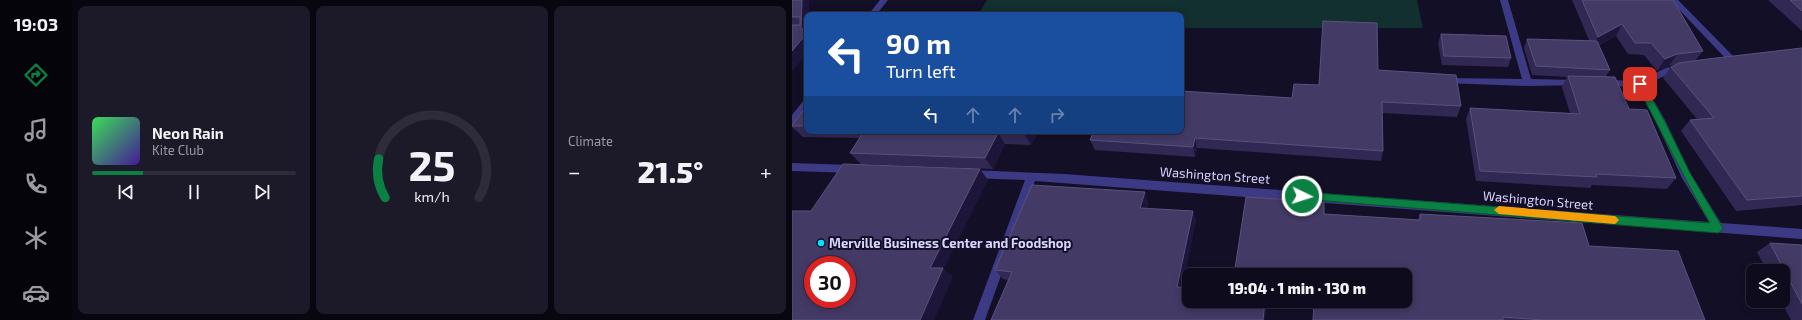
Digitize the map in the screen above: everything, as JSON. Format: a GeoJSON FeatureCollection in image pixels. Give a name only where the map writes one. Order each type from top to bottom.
{"type":"FeatureCollection","features":[{"type":"Feature","properties":{"kind":"street"},"geometry":{"type":"LineString","coordinates":[[874,12],[884,0]]}},
{"type":"Feature","properties":{"kind":"street"},"geometry":{"type":"LineString","coordinates":[[1504,0],[1528,82]]}},
{"type":"Feature","properties":{"kind":"street"},"geometry":{"type":"LineString","coordinates":[[1674,0],[1736,59],[1718,62]]}},
{"type":"Feature","properties":{"kind":"street"},"geometry":{"type":"LineString","coordinates":[[1447,82],[1640,84],[1669,70],[1690,66]]}},
{"type":"Feature","properties":{"kind":"street"},"geometry":{"type":"LineString","coordinates":[[1640,84],[1661,122],[1686,175],[1718,228]]}},
{"type":"Feature","properties":{"kind":"street"},"geometry":{"type":"LineString","coordinates":[[792,122],[804,106]]}},
{"type":"Feature","properties":{"kind":"street"},"geometry":{"type":"LineString","coordinates":[[792,167],[862,170]]}},
{"type":"Feature","properties":{"kind":"street","name":"Washington Street"},"geometry":{"type":"LineString","coordinates":[[962,173],[1032,176],[1802,234]]}},
{"type":"Feature","properties":{"kind":"street"},"geometry":{"type":"LineString","coordinates":[[979,320],[1032,176]]}},
{"type":"Feature","properties":{"kind":"green space"},"geometry":{"type":"Polygon","coordinates":[[[987,0],[1417,0],[1423,28],[1184,28],[1184,12],[980,12],[987,0]]]}},
{"type":"Feature","properties":{"kind":"building"},"geometry":{"type":"Polygon","coordinates":[[[792,0],[802,0],[801,29],[804,29],[804,37],[792,51],[792,25],[800,25],[800,17],[792,17],[792,0]]]}},
{"type":"Feature","properties":{"kind":"building"},"geometry":{"type":"Polygon","coordinates":[[[1582,0],[1673,0],[1703,51],[1677,54],[1665,59],[1651,43],[1635,43],[1622,24],[1598,37],[1582,0]]]}},
{"type":"Feature","properties":{"kind":"building"},"geometry":{"type":"Polygon","coordinates":[[[1790,0],[1802,0],[1802,11],[1790,0]]]}},
{"type":"Feature","properties":{"kind":"building"},"geometry":{"type":"Polygon","coordinates":[[[1323,21],[1377,23],[1378,70],[1456,75],[1461,106],[1382,102],[1383,151],[1195,138],[1193,147],[1090,140],[1093,134],[1184,134],[1184,91],[1292,98],[1294,84],[1319,85],[1323,21]]]}},
{"type":"Feature","properties":{"kind":"building"},"geometry":{"type":"Polygon","coordinates":[[[1441,34],[1506,36],[1511,58],[1444,56],[1441,34]]]}},
{"type":"Feature","properties":{"kind":"building"},"geometry":{"type":"Polygon","coordinates":[[[1527,39],[1597,41],[1610,70],[1536,66],[1527,39]]]}},
{"type":"Feature","properties":{"kind":"building"},"geometry":{"type":"Polygon","coordinates":[[[1802,48],[1802,196],[1747,200],[1690,120],[1714,118],[1671,67],[1679,63],[1802,48]]]}},
{"type":"Feature","properties":{"kind":"building"},"geometry":{"type":"Polygon","coordinates":[[[1568,76],[1615,77],[1629,109],[1647,110],[1676,178],[1596,174],[1597,177],[1480,171],[1470,108],[1580,114],[1568,76]]]}},
{"type":"Feature","properties":{"kind":"building"},"geometry":{"type":"Polygon","coordinates":[[[804,110],[804,126],[792,125],[804,110]]]}},
{"type":"Feature","properties":{"kind":"building"},"geometry":{"type":"Polygon","coordinates":[[[862,134],[997,134],[985,158],[850,153],[862,134]]]}},
{"type":"Feature","properties":{"kind":"building"},"geometry":{"type":"Polygon","coordinates":[[[843,164],[980,169],[930,268],[943,268],[920,320],[792,320],[792,211],[811,211],[843,164]]]}},
{"type":"Feature","properties":{"kind":"building"},"geometry":{"type":"Polygon","coordinates":[[[1032,185],[1145,192],[1140,208],[1193,211],[1177,287],[1182,287],[1182,308],[1264,308],[1263,320],[991,320],[1012,272],[995,270],[1032,185]]]}},
{"type":"Feature","properties":{"kind":"building"},"geometry":{"type":"Polygon","coordinates":[[[1246,197],[1324,202],[1324,214],[1420,220],[1420,214],[1582,223],[1589,246],[1678,251],[1705,320],[1543,320],[1503,317],[1503,320],[1313,320],[1314,308],[1412,308],[1412,268],[1235,268],[1246,197]]]}},
{"type":"Feature","properties":{"kind":"building"},"geometry":{"type":"Polygon","coordinates":[[[1770,243],[1802,245],[1802,304],[1790,281],[1790,264],[1781,264],[1770,243]]]}},
{"type":"Feature","properties":{"kind":"slow traffic"},"geometry":{"type":"LineString","coordinates":[[1499,210],[1615,220]]}},
{"type":"Feature","properties":{"kind":"place","name":"Merville Business Center and Foodshop"},"geometry":{"type":"Point","coordinates":[821,243]}},
{"type":"Feature","properties":{"kind":"route"},"geometry":{"type":"LineString","coordinates":[[1302,196],[1718,228],[1686,175],[1661,122],[1640,84]]}}]}
